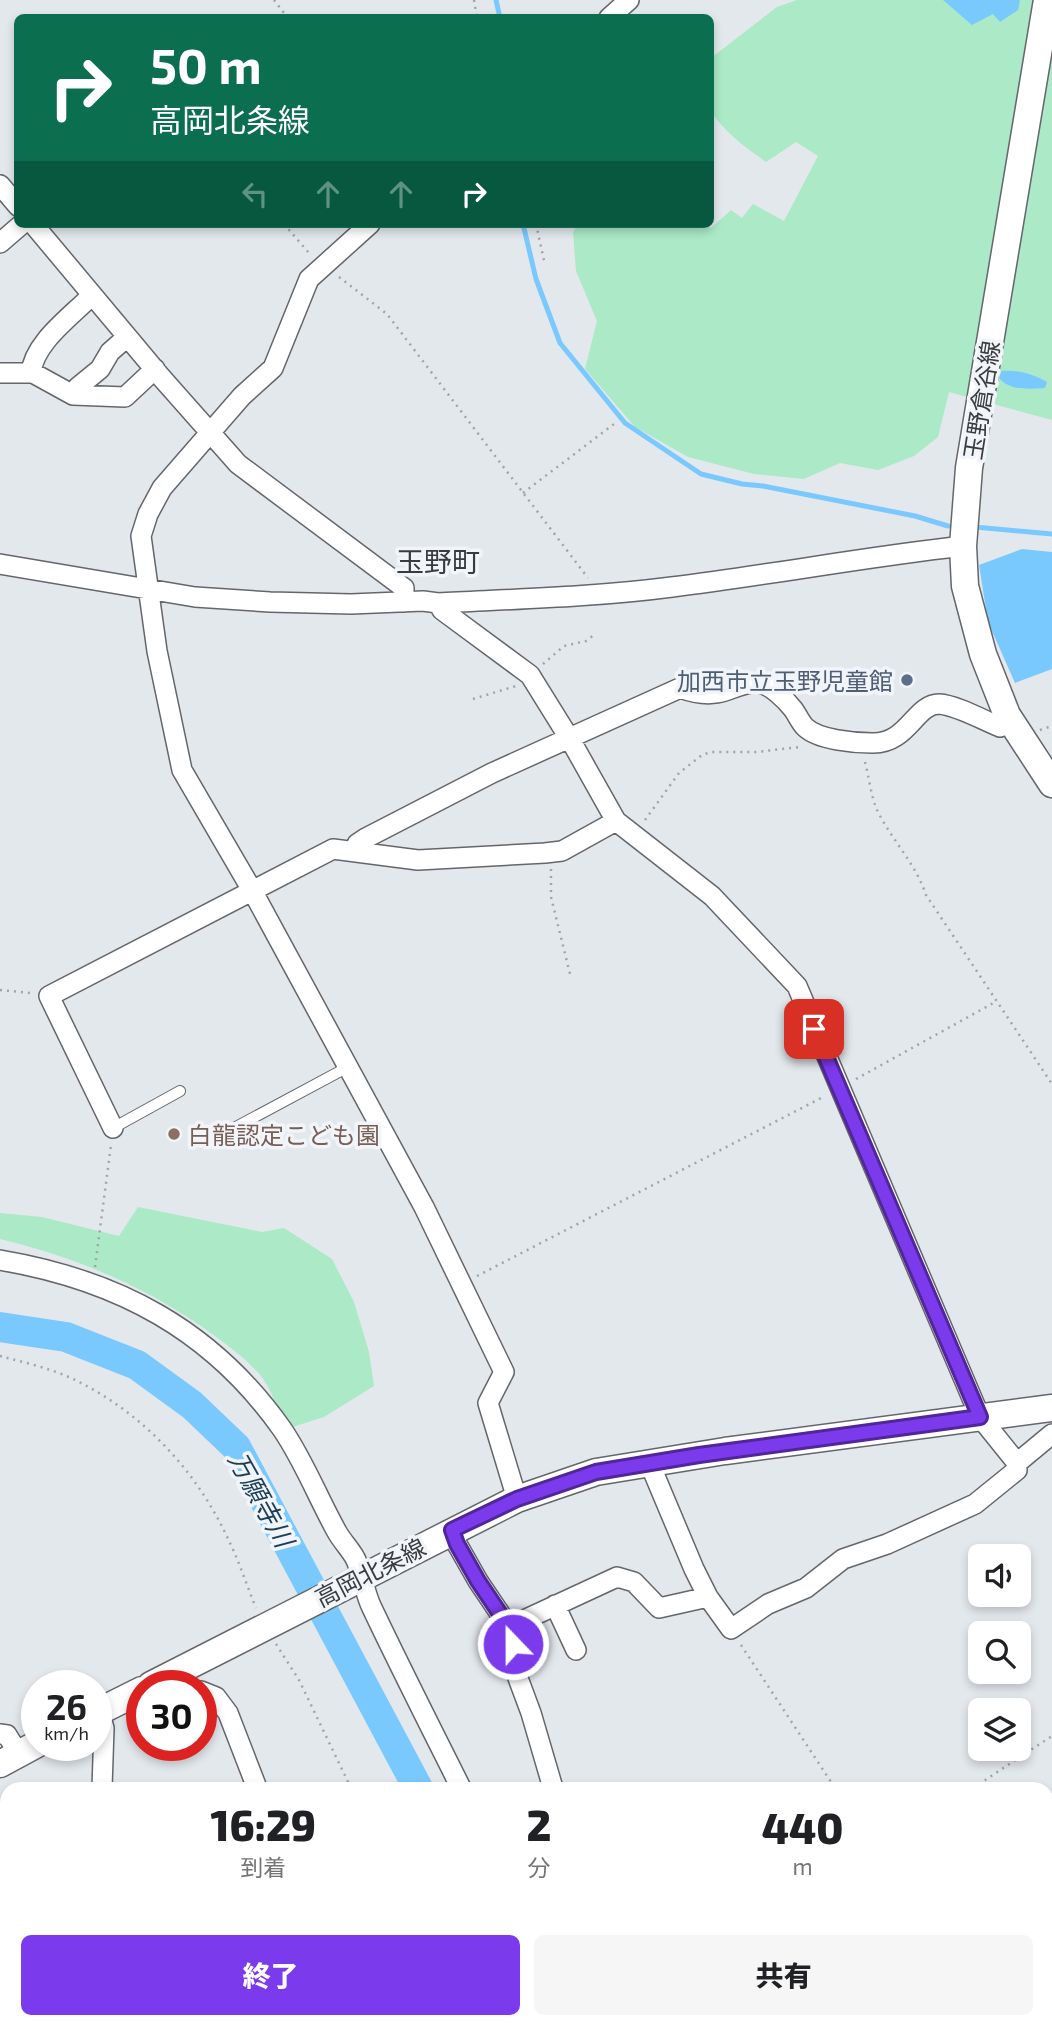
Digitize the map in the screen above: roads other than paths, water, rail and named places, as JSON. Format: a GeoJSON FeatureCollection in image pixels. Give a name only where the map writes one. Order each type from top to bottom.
{"type":"FeatureCollection","features":[{"type":"Feature","properties":{"kind":"main road","name":"玉野倉谷線"},"geometry":{"type":"LineString","coordinates":[[1048,0],[970,468],[963,546],[965,586],[982,654],[1012,723],[1052,784]]}},
{"type":"Feature","properties":{"kind":"main road","name":"高岡北条線"},"geometry":{"type":"LineString","coordinates":[[195,1670],[264,1626],[452,1530],[517,1499],[596,1472],[649,1462],[1052,1408]]}},
{"type":"Feature","properties":{"kind":"street"},"geometry":{"type":"LineString","coordinates":[[613,14],[629,0]]}},
{"type":"Feature","properties":{"kind":"street"},"geometry":{"type":"LineString","coordinates":[[0,185],[14,201]]}},
{"type":"Feature","properties":{"kind":"street"},"geometry":{"type":"LineString","coordinates":[[0,243],[17,228]]}},
{"type":"Feature","properties":{"kind":"street"},"geometry":{"type":"LineString","coordinates":[[36,228],[238,464],[404,588],[404,602]]}},
{"type":"Feature","properties":{"kind":"street"},"geometry":{"type":"LineString","coordinates":[[366,228],[309,278],[273,368],[242,396],[162,488],[148,514],[141,536],[157,651],[182,770],[253,892],[424,1208],[504,1372],[488,1403],[517,1499]]}},
{"type":"Feature","properties":{"kind":"street"},"geometry":{"type":"LineString","coordinates":[[31,373],[32,364],[46,342],[92,295]]}},
{"type":"Feature","properties":{"kind":"street"},"geometry":{"type":"LineString","coordinates":[[72,395],[100,369],[110,352],[127,337]]}},
{"type":"Feature","properties":{"kind":"street"},"geometry":{"type":"LineString","coordinates":[[0,373],[31,373],[72,395],[125,397],[155,369]]}},
{"type":"Feature","properties":{"kind":"street"},"geometry":{"type":"LineString","coordinates":[[0,564],[195,597],[270,602],[439,603],[672,587],[963,546]]}},
{"type":"Feature","properties":{"kind":"street"},"geometry":{"type":"LineString","coordinates":[[439,603],[442,610],[530,675],[569,737],[616,821],[712,896],[797,986],[980,1417],[1017,1463],[1017,1470],[975,1504],[887,1544],[843,1559],[806,1588],[768,1604],[731,1629],[708,1597],[649,1462]]}},
{"type":"Feature","properties":{"kind":"street"},"geometry":{"type":"LineString","coordinates":[[355,850],[357,844],[411,813],[569,737],[680,688],[716,693],[759,683],[792,707],[805,727],[813,732],[829,738],[863,742],[886,743],[901,734],[926,708],[937,704],[1000,727],[1012,723]]}},
{"type":"Feature","properties":{"kind":"street"},"geometry":{"type":"LineString","coordinates":[[113,1128],[49,996],[333,849],[418,860],[562,851],[616,821]]}},
{"type":"Feature","properties":{"kind":"street"},"geometry":{"type":"LineString","coordinates":[[0,1260],[39,1267],[92,1284],[163,1315],[225,1364],[262,1405],[282,1430],[302,1463],[338,1534],[354,1557],[358,1579],[458,1782]]}},
{"type":"Feature","properties":{"kind":"street"},"geometry":{"type":"LineString","coordinates":[[1017,1463],[1052,1434]]}},
{"type":"Feature","properties":{"kind":"street"},"geometry":{"type":"LineString","coordinates":[[452,1530],[478,1581],[509,1627],[518,1678],[551,1782]]}},
{"type":"Feature","properties":{"kind":"street"},"geometry":{"type":"LineString","coordinates":[[509,1627],[617,1577],[634,1582],[659,1608],[708,1597]]}},
{"type":"Feature","properties":{"kind":"street"},"geometry":{"type":"LineString","coordinates":[[555,1605],[576,1650]]}},
{"type":"Feature","properties":{"kind":"street"},"geometry":{"type":"LineString","coordinates":[[217,1699],[228,1713],[255,1782]]}},
{"type":"Feature","properties":{"kind":"street"},"geometry":{"type":"LineString","coordinates":[[0,1734],[7,1735],[19,1754]]}},
{"type":"Feature","properties":{"kind":"street"},"geometry":{"type":"LineString","coordinates":[[102,1782],[103,1761]]}},
{"type":"Feature","properties":{"kind":"lane"},"geometry":{"type":"LineString","coordinates":[[236,1127],[348,1067]]}},
{"type":"Feature","properties":{"kind":"lane"},"geometry":{"type":"LineString","coordinates":[[113,1128],[180,1091]]}},
{"type":"Feature","properties":{"kind":"water"},"geometry":{"type":"Polygon","coordinates":[[[943,0],[1020,1],[1018,10],[1000,22],[993,14],[972,25],[943,0]]]}},
{"type":"Feature","properties":{"kind":"water"},"geometry":{"type":"Polygon","coordinates":[[[1001,371],[1024,373],[1047,382],[1045,388],[1014,387],[999,378],[1001,371]]]}},
{"type":"Feature","properties":{"kind":"water"},"geometry":{"type":"Polygon","coordinates":[[[1022,549],[1052,552],[1052,669],[1015,683],[988,622],[979,565],[1022,549]]]}},
{"type":"Feature","properties":{"kind":"waterway"},"geometry":{"type":"LineString","coordinates":[[496,0],[499,14]]}},
{"type":"Feature","properties":{"kind":"waterway"},"geometry":{"type":"LineString","coordinates":[[524,228],[536,279],[560,343],[625,423],[701,474],[915,516],[948,526]]}},
{"type":"Feature","properties":{"kind":"waterway"},"geometry":{"type":"LineString","coordinates":[[975,527],[1052,534]]}},
{"type":"Feature","properties":{"kind":"waterway","name":"万願寺川"},"geometry":{"type":"LineString","coordinates":[[0,1327],[66,1337],[137,1365],[192,1405],[236,1447],[415,1782]]}},
{"type":"Feature","properties":{"kind":"place","name":"加西市立玉野児童館"},"geometry":{"type":"Point","coordinates":[907,680]}},
{"type":"Feature","properties":{"kind":"place","name":"白龍認定こども園"},"geometry":{"type":"Point","coordinates":[174,1134]}},
{"type":"Feature","properties":{"kind":"district","name":"玉野町"},"geometry":{"type":"Point","coordinates":[438,561]}}]}
